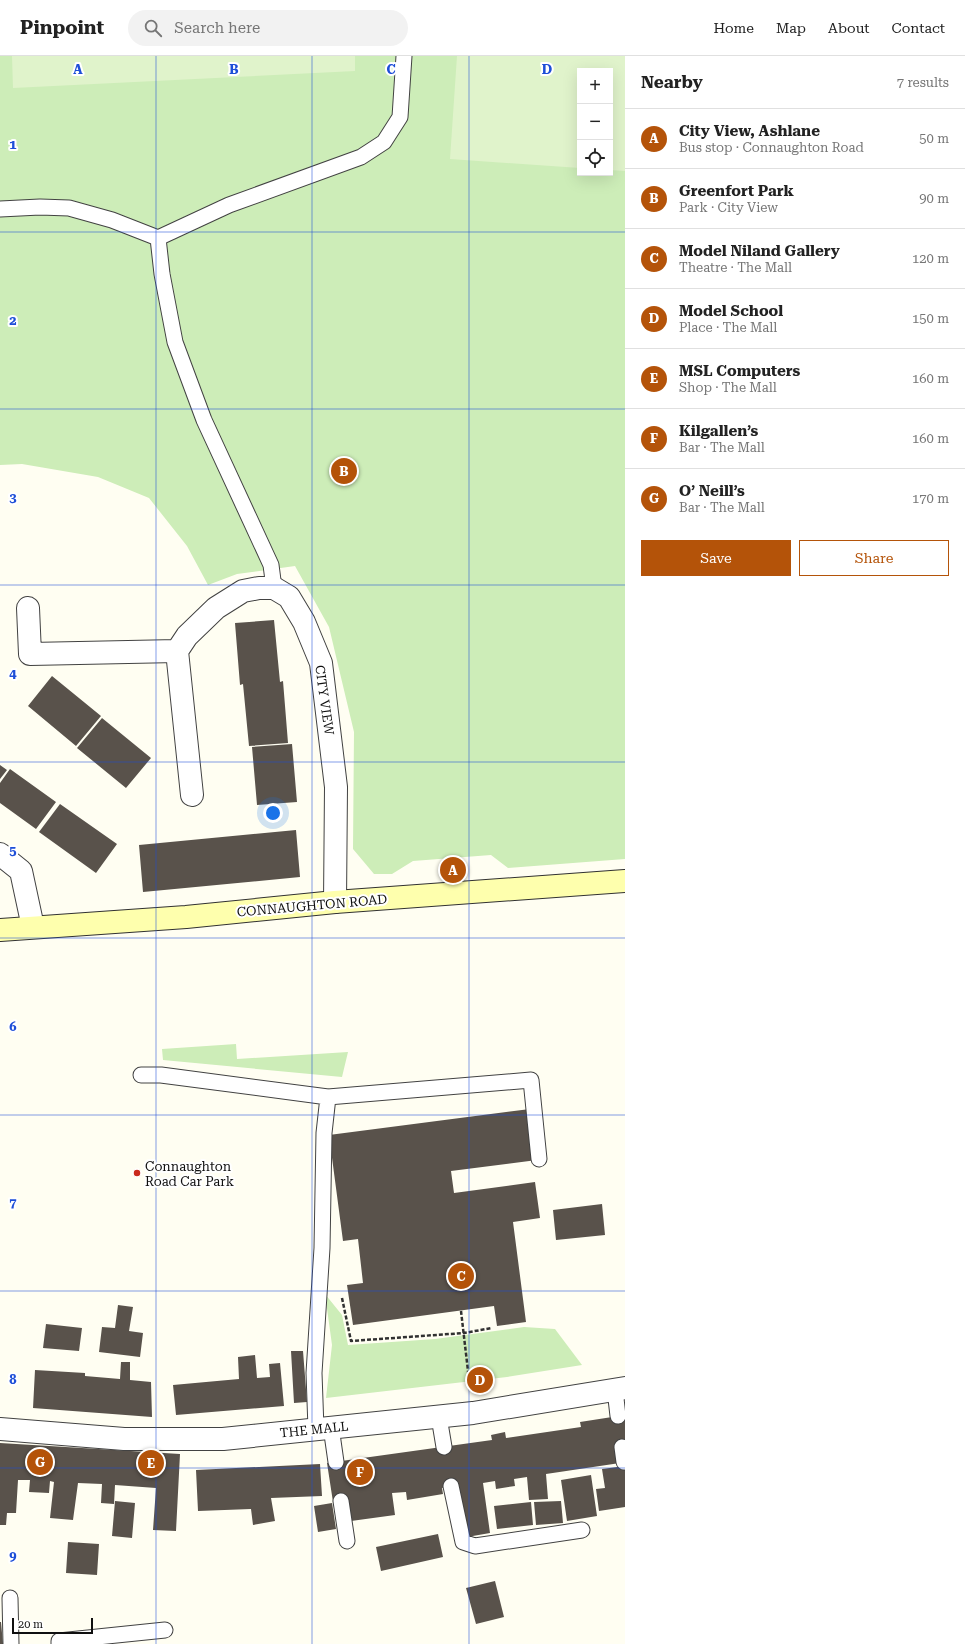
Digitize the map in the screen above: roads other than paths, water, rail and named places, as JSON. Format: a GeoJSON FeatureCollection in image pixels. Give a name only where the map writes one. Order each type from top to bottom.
{"type":"FeatureCollection","features":[{"type":"Feature","properties":{"kind":"main road","name":"CONNAUGHTON ROAD"},"geometry":{"type":"LineString","coordinates":[[0,930],[186,917],[335,902],[625,881]]}},
{"type":"Feature","properties":{"kind":"street"},"geometry":{"type":"LineString","coordinates":[[192,794],[177,651],[187,636],[216,608],[243,591],[259,588],[274,588]]}},
{"type":"Feature","properties":{"kind":"street","name":"CITY VIEW"},"geometry":{"type":"LineString","coordinates":[[274,588],[289,597],[304,622],[321,663],[336,787],[335,902]]}},
{"type":"Feature","properties":{"kind":"street"},"geometry":{"type":"LineString","coordinates":[[28,608],[30,654],[177,651]]}},
{"type":"Feature","properties":{"kind":"street"},"geometry":{"type":"LineString","coordinates":[[0,854],[21,871],[34,927]]}},
{"type":"Feature","properties":{"kind":"street","name":"THE MALL"},"geometry":{"type":"LineString","coordinates":[[0,1429],[124,1439],[223,1439],[473,1413],[620,1389]]}},
{"type":"Feature","properties":{"kind":"lane"},"geometry":{"type":"LineString","coordinates":[[0,209],[40,207],[69,208],[112,220],[158,238],[229,205],[361,157],[384,142],[400,117],[404,56]]}},
{"type":"Feature","properties":{"kind":"lane"},"geometry":{"type":"LineString","coordinates":[[158,238],[162,274],[175,342],[204,420],[271,565],[274,588]]}},
{"type":"Feature","properties":{"kind":"lane"},"geometry":{"type":"LineString","coordinates":[[141,1075],[161,1074],[328,1097],[531,1080],[539,1160]]}},
{"type":"Feature","properties":{"kind":"lane"},"geometry":{"type":"LineString","coordinates":[[328,1097],[324,1133],[322,1248],[314,1372],[324,1428],[336,1462]]}},
{"type":"Feature","properties":{"kind":"lane"},"geometry":{"type":"LineString","coordinates":[[618,1416],[620,1389]]}},
{"type":"Feature","properties":{"kind":"lane"},"geometry":{"type":"LineString","coordinates":[[439,1417],[444,1447]]}},
{"type":"Feature","properties":{"kind":"lane"},"geometry":{"type":"LineString","coordinates":[[451,1486],[463,1542],[475,1546],[582,1530]]}},
{"type":"Feature","properties":{"kind":"lane"},"geometry":{"type":"LineString","coordinates":[[341,1501],[347,1541]]}},
{"type":"Feature","properties":{"kind":"lane"},"geometry":{"type":"LineString","coordinates":[[10,1598],[11,1644]]}},
{"type":"Feature","properties":{"kind":"lane"},"geometry":{"type":"LineString","coordinates":[[59,1644],[59,1641],[165,1630]]}},
{"type":"Feature","properties":{"kind":"place","name":"Greenfort Park"},"geometry":{"type":"Point","coordinates":[344,471]}},
{"type":"Feature","properties":{"kind":"place","name":"City View, Ashlane"},"geometry":{"type":"Point","coordinates":[453,870]}},
{"type":"Feature","properties":{"kind":"place","name":"Connaughton Road Car Park"},"geometry":{"type":"Point","coordinates":[137,1173]}},
{"type":"Feature","properties":{"kind":"place","name":"Model Niland Gallery"},"geometry":{"type":"Point","coordinates":[461,1276]}},
{"type":"Feature","properties":{"kind":"place","name":"Model School"},"geometry":{"type":"Point","coordinates":[480,1380]}},
{"type":"Feature","properties":{"kind":"place","name":"O’ Neill’s"},"geometry":{"type":"Point","coordinates":[40,1462]}},
{"type":"Feature","properties":{"kind":"place","name":"MSL Computers"},"geometry":{"type":"Point","coordinates":[151,1463]}},
{"type":"Feature","properties":{"kind":"place","name":"Kilgallen’s"},"geometry":{"type":"Point","coordinates":[360,1472]}}]}
